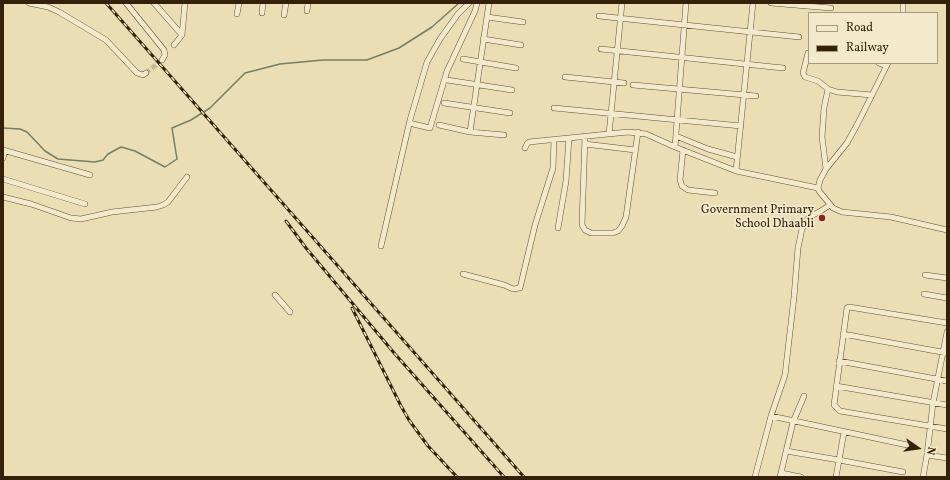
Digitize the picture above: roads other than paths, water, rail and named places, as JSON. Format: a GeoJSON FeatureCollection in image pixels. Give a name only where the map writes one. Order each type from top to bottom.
{"type":"FeatureCollection","features":[{"type":"Feature","properties":{"kind":"street"},"geometry":{"type":"LineString","coordinates":[[29,3],[46,5],[106,40],[137,73],[143,75],[146,74]]}},
{"type":"Feature","properties":{"kind":"street"},"geometry":{"type":"LineString","coordinates":[[126,3],[164,50],[165,57],[162,60]]}},
{"type":"Feature","properties":{"kind":"street"},"geometry":{"type":"LineString","coordinates":[[154,3],[182,35]]}},
{"type":"Feature","properties":{"kind":"street"},"geometry":{"type":"LineString","coordinates":[[174,45],[182,35],[185,3]]}},
{"type":"Feature","properties":{"kind":"street"},"geometry":{"type":"LineString","coordinates":[[237,14],[239,3]]}},
{"type":"Feature","properties":{"kind":"street"},"geometry":{"type":"LineString","coordinates":[[262,13],[263,3]]}},
{"type":"Feature","properties":{"kind":"street"},"geometry":{"type":"LineString","coordinates":[[284,15],[286,3]]}},
{"type":"Feature","properties":{"kind":"street"},"geometry":{"type":"LineString","coordinates":[[307,11],[308,3]]}},
{"type":"Feature","properties":{"kind":"street"},"geometry":{"type":"LineString","coordinates":[[381,246],[409,123],[427,62],[440,39],[458,14],[470,3]]}},
{"type":"Feature","properties":{"kind":"street"},"geometry":{"type":"LineString","coordinates":[[409,123],[430,128],[447,71],[475,11],[477,3]]}},
{"type":"Feature","properties":{"kind":"street"},"geometry":{"type":"LineString","coordinates":[[470,132],[489,3]]}},
{"type":"Feature","properties":{"kind":"street"},"geometry":{"type":"LineString","coordinates":[[609,134],[622,3]]}},
{"type":"Feature","properties":{"kind":"street"},"geometry":{"type":"LineString","coordinates":[[675,147],[686,3]]}},
{"type":"Feature","properties":{"kind":"street"},"geometry":{"type":"LineString","coordinates":[[736,171],[753,3]]}},
{"type":"Feature","properties":{"kind":"street"},"geometry":{"type":"LineString","coordinates":[[771,3],[820,5],[832,8]]}},
{"type":"Feature","properties":{"kind":"street"},"geometry":{"type":"LineString","coordinates":[[599,16],[799,37]]}},
{"type":"Feature","properties":{"kind":"street"},"geometry":{"type":"LineString","coordinates":[[486,17],[523,22]]}},
{"type":"Feature","properties":{"kind":"street"},"geometry":{"type":"LineString","coordinates":[[483,39],[521,44]]}},
{"type":"Feature","properties":{"kind":"street"},"geometry":{"type":"LineString","coordinates":[[601,49],[782,68]]}},
{"type":"Feature","properties":{"kind":"street"},"geometry":{"type":"LineString","coordinates":[[808,53],[803,72],[805,77],[818,81],[828,89],[837,92],[872,95]]}},
{"type":"Feature","properties":{"kind":"street"},"geometry":{"type":"LineString","coordinates":[[463,59],[516,68]]}},
{"type":"Feature","properties":{"kind":"street"},"geometry":{"type":"LineString","coordinates":[[818,188],[820,180],[826,169],[847,143],[887,65]]}},
{"type":"Feature","properties":{"kind":"street"},"geometry":{"type":"LineString","coordinates":[[565,78],[624,83]]}},
{"type":"Feature","properties":{"kind":"street"},"geometry":{"type":"LineString","coordinates":[[447,80],[512,90]]}},
{"type":"Feature","properties":{"kind":"street"},"geometry":{"type":"LineString","coordinates":[[633,85],[756,96]]}},
{"type":"Feature","properties":{"kind":"street"},"geometry":{"type":"LineString","coordinates":[[826,169],[822,137],[824,108],[828,89]]}},
{"type":"Feature","properties":{"kind":"street"},"geometry":{"type":"LineString","coordinates":[[444,103],[510,113]]}},
{"type":"Feature","properties":{"kind":"street"},"geometry":{"type":"LineString","coordinates":[[554,108],[740,126]]}},
{"type":"Feature","properties":{"kind":"street"},"geometry":{"type":"LineString","coordinates":[[439,125],[470,132],[504,136]]}},
{"type":"Feature","properties":{"kind":"street"},"geometry":{"type":"LineString","coordinates":[[585,136],[582,225],[585,230],[592,233],[613,233],[618,231],[626,218],[638,132]]}},
{"type":"Feature","properties":{"kind":"street"},"geometry":{"type":"LineString","coordinates":[[525,148],[529,142],[638,132],[652,136],[675,147],[736,171],[818,188],[830,205],[837,211],[844,213],[891,217],[947,230]]}},
{"type":"Feature","properties":{"kind":"street"},"geometry":{"type":"LineString","coordinates":[[676,136],[708,149],[737,157]]}},
{"type":"Feature","properties":{"kind":"street"},"geometry":{"type":"LineString","coordinates":[[558,228],[566,181],[569,138]]}},
{"type":"Feature","properties":{"kind":"street"},"geometry":{"type":"LineString","coordinates":[[463,274],[504,285],[513,289],[520,288],[535,226],[553,168],[554,140]]}},
{"type":"Feature","properties":{"kind":"street"},"geometry":{"type":"LineString","coordinates":[[585,144],[635,150]]}},
{"type":"Feature","properties":{"kind":"street"},"geometry":{"type":"LineString","coordinates":[[3,158],[4,150],[90,175]]}},
{"type":"Feature","properties":{"kind":"street"},"geometry":{"type":"LineString","coordinates":[[683,150],[680,180],[682,186],[688,190],[715,193]]}},
{"type":"Feature","properties":{"kind":"street"},"geometry":{"type":"LineString","coordinates":[[3,197],[31,204],[71,218],[81,219],[112,212],[163,205],[168,202],[187,177]]}},
{"type":"Feature","properties":{"kind":"street"},"geometry":{"type":"LineString","coordinates":[[3,179],[85,204]]}},
{"type":"Feature","properties":{"kind":"street"},"geometry":{"type":"LineString","coordinates":[[755,477],[771,416],[785,374],[798,248],[802,230],[809,216],[830,205]]}},
{"type":"Feature","properties":{"kind":"street"},"geometry":{"type":"LineString","coordinates":[[925,275],[947,278]]}},
{"type":"Feature","properties":{"kind":"street"},"geometry":{"type":"LineString","coordinates":[[924,294],[947,298]]}},
{"type":"Feature","properties":{"kind":"street"},"geometry":{"type":"LineString","coordinates":[[275,295],[290,312]]}},
{"type":"Feature","properties":{"kind":"street"},"geometry":{"type":"LineString","coordinates":[[947,323],[849,307],[846,309],[834,405],[840,411],[947,429]]}},
{"type":"Feature","properties":{"kind":"street"},"geometry":{"type":"LineString","coordinates":[[923,477],[933,403],[945,353],[947,332]]}},
{"type":"Feature","properties":{"kind":"street"},"geometry":{"type":"LineString","coordinates":[[842,334],[945,353]]}},
{"type":"Feature","properties":{"kind":"street"},"geometry":{"type":"LineString","coordinates":[[839,361],[947,381]]}},
{"type":"Feature","properties":{"kind":"street"},"geometry":{"type":"LineString","coordinates":[[836,386],[947,405]]}},
{"type":"Feature","properties":{"kind":"street"},"geometry":{"type":"LineString","coordinates":[[802,477],[781,475],[792,422],[804,396]]}},
{"type":"Feature","properties":{"kind":"street"},"geometry":{"type":"LineString","coordinates":[[771,416],[792,422],[912,446]]}},
{"type":"Feature","properties":{"kind":"street"},"geometry":{"type":"LineString","coordinates":[[836,477],[844,432]]}},
{"type":"Feature","properties":{"kind":"street"},"geometry":{"type":"LineString","coordinates":[[786,451],[903,472]]}},
{"type":"Feature","properties":{"kind":"street"},"geometry":{"type":"LineString","coordinates":[[927,455],[947,458]]}},
{"type":"Feature","properties":{"kind":"waterway"},"geometry":{"type":"LineString","coordinates":[[3,128],[20,129],[27,132],[45,151],[58,159],[95,162],[103,160],[108,154],[121,147],[135,151],[165,167],[177,159],[172,128],[191,120],[210,108],[245,73],[280,64],[323,60],[367,60],[399,48],[432,27],[459,3]]}},
{"type":"Feature","properties":{"kind":"tunnel"},"geometry":{"type":"LineString","coordinates":[[146,73],[162,60]]}},
{"type":"Feature","properties":{"kind":"railway"},"geometry":{"type":"LineString","coordinates":[[106,3],[524,477]]}},
{"type":"Feature","properties":{"kind":"railway"},"geometry":{"type":"LineString","coordinates":[[286,221],[306,248],[395,354],[504,477]]}},
{"type":"Feature","properties":{"kind":"railway"},"geometry":{"type":"LineString","coordinates":[[352,308],[409,420],[428,446],[457,477]]}},
{"type":"Feature","properties":{"kind":"place","name":"Government Primary School Dhaabli"},"geometry":{"type":"Point","coordinates":[822,218]}}]}
